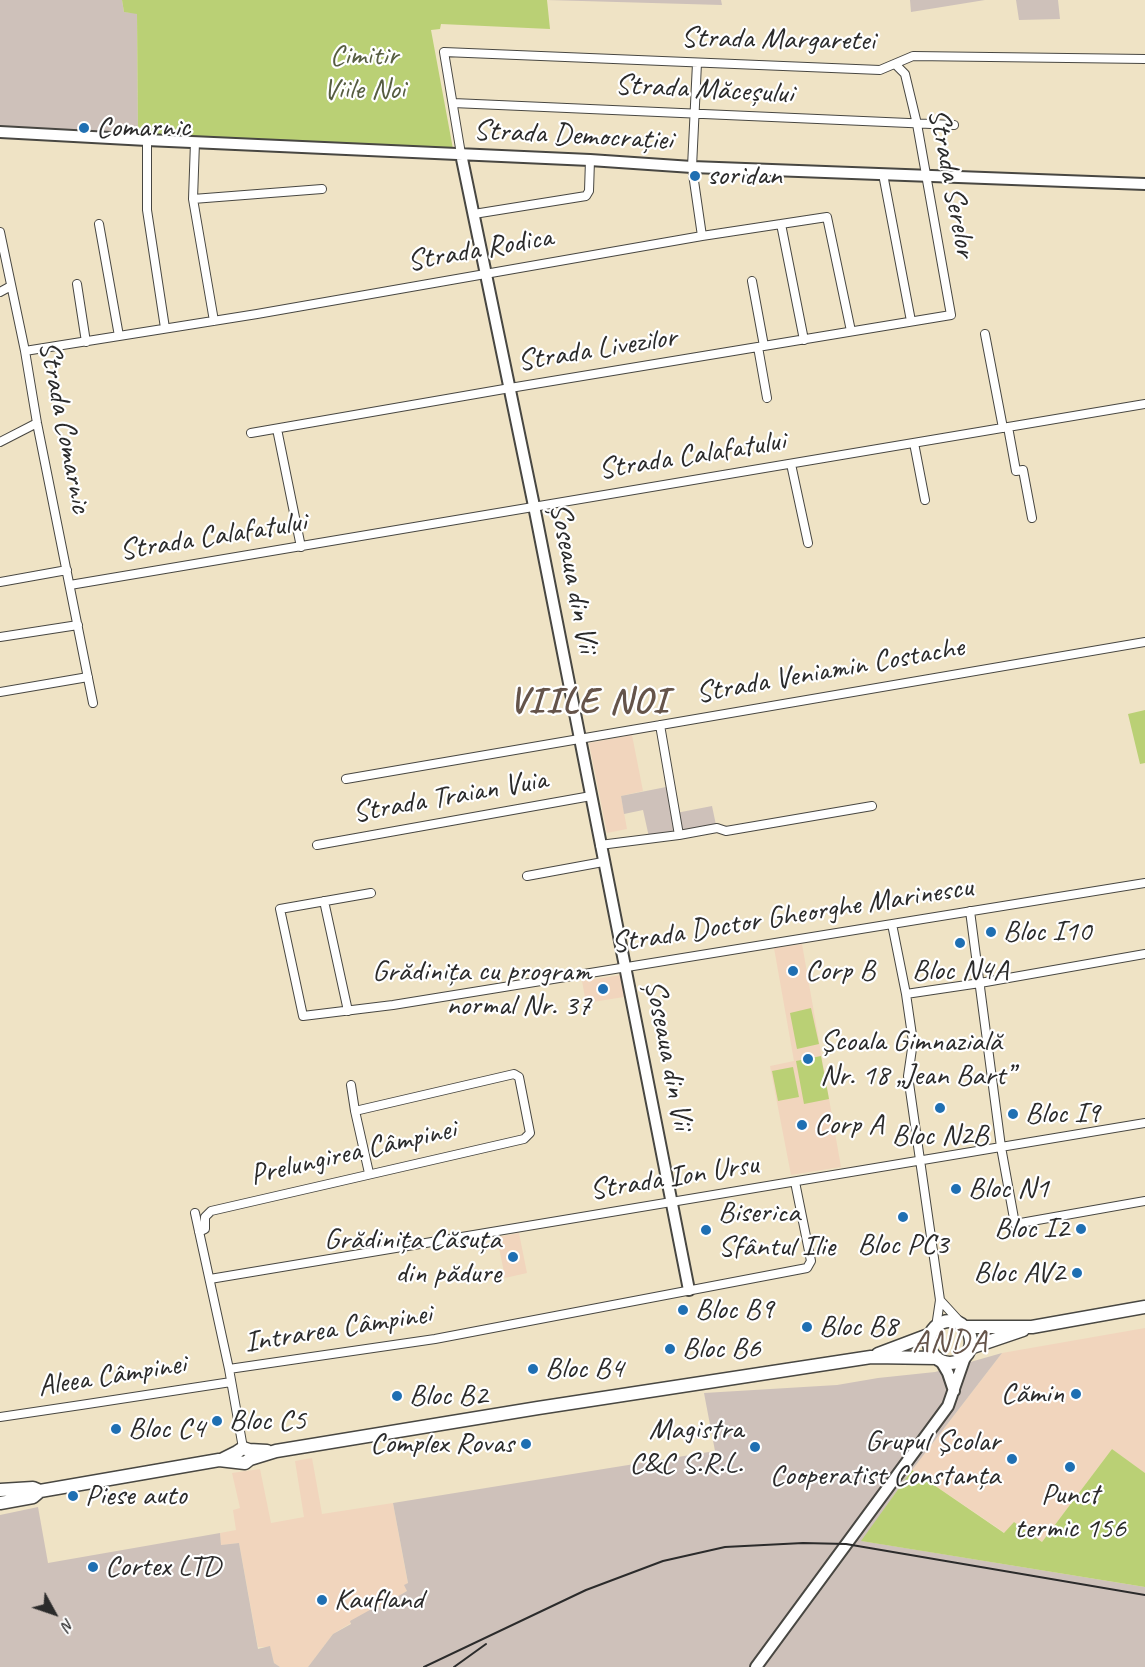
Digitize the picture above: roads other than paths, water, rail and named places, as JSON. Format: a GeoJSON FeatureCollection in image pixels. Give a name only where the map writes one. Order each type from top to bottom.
{"type":"FeatureCollection","features":[{"type":"Feature","properties":{"kind":"main road"},"geometry":{"type":"LineString","coordinates":[[871,1357],[933,1330],[946,1321],[954,1321],[963,1325],[1032,1327],[1145,1308]]}},
{"type":"Feature","properties":{"kind":"main road"},"geometry":{"type":"LineString","coordinates":[[963,1325],[971,1340],[968,1353]]}},
{"type":"Feature","properties":{"kind":"main road"},"geometry":{"type":"LineString","coordinates":[[0,1503],[33,1497],[40,1491],[244,1454],[276,1451],[871,1357],[939,1360],[953,1363],[968,1353],[1032,1327]]}},
{"type":"Feature","properties":{"kind":"main road"},"geometry":{"type":"LineString","coordinates":[[933,1330],[930,1348],[939,1360]]}},
{"type":"Feature","properties":{"kind":"main road"},"geometry":{"type":"LineString","coordinates":[[0,1490],[33,1488],[40,1491]]}},
{"type":"Feature","properties":{"kind":"street","name":"Strada Margaretei"},"geometry":{"type":"LineString","coordinates":[[444,52],[880,70],[913,56],[1145,59]]}},
{"type":"Feature","properties":{"kind":"street","name":"Șoseaua din Vii"},"geometry":{"type":"LineString","coordinates":[[444,52],[461,154],[534,506],[603,862],[690,1290]]}},
{"type":"Feature","properties":{"kind":"street"},"geometry":{"type":"LineString","coordinates":[[697,63],[692,166],[702,236]]}},
{"type":"Feature","properties":{"kind":"street","name":"Strada Serelor"},"geometry":{"type":"LineString","coordinates":[[895,64],[905,74],[917,124],[951,315]]}},
{"type":"Feature","properties":{"kind":"street","name":"Strada Măceșului"},"geometry":{"type":"LineString","coordinates":[[453,103],[954,125]]}},
{"type":"Feature","properties":{"kind":"street","name":"Strada Democrației"},"geometry":{"type":"LineString","coordinates":[[1,132],[692,166],[1145,184]]}},
{"type":"Feature","properties":{"kind":"street"},"geometry":{"type":"LineString","coordinates":[[147,140],[147,210],[165,328]]}},
{"type":"Feature","properties":{"kind":"street"},"geometry":{"type":"LineString","coordinates":[[195,142],[193,199],[214,321]]}},
{"type":"Feature","properties":{"kind":"street"},"geometry":{"type":"LineString","coordinates":[[474,214],[586,196],[589,191],[590,160]]}},
{"type":"Feature","properties":{"kind":"street"},"geometry":{"type":"LineString","coordinates":[[883,174],[911,321]]}},
{"type":"Feature","properties":{"kind":"street"},"geometry":{"type":"LineString","coordinates":[[193,199],[322,189]]}},
{"type":"Feature","properties":{"kind":"street","name":"Strada Rodica"},"geometry":{"type":"LineString","coordinates":[[25,351],[214,321],[702,236],[827,217],[851,332]]}},
{"type":"Feature","properties":{"kind":"street"},"geometry":{"type":"LineString","coordinates":[[781,224],[804,340]]}},
{"type":"Feature","properties":{"kind":"street"},"geometry":{"type":"LineString","coordinates":[[99,225],[119,336]]}},
{"type":"Feature","properties":{"kind":"street","name":"Strada Comarnic"},"geometry":{"type":"LineString","coordinates":[[0,232],[93,703]]}},
{"type":"Feature","properties":{"kind":"street"},"geometry":{"type":"LineString","coordinates":[[752,281],[767,398]]}},
{"type":"Feature","properties":{"kind":"street"},"geometry":{"type":"LineString","coordinates":[[77,284],[86,342]]}},
{"type":"Feature","properties":{"kind":"street"},"geometry":{"type":"LineString","coordinates":[[0,292],[11,286]]}},
{"type":"Feature","properties":{"kind":"street","name":"Strada Livezilor"},"geometry":{"type":"LineString","coordinates":[[251,433],[951,315]]}},
{"type":"Feature","properties":{"kind":"street"},"geometry":{"type":"LineString","coordinates":[[985,334],[1016,471],[1023,470],[1032,518]]}},
{"type":"Feature","properties":{"kind":"street","name":"Strada Calafatului"},"geometry":{"type":"LineString","coordinates":[[70,585],[1145,404]]}},
{"type":"Feature","properties":{"kind":"street"},"geometry":{"type":"LineString","coordinates":[[0,442],[37,423]]}},
{"type":"Feature","properties":{"kind":"street"},"geometry":{"type":"LineString","coordinates":[[277,429],[301,547]]}},
{"type":"Feature","properties":{"kind":"street"},"geometry":{"type":"LineString","coordinates":[[914,443],[925,500]]}},
{"type":"Feature","properties":{"kind":"street"},"geometry":{"type":"LineString","coordinates":[[791,464],[808,543]]}},
{"type":"Feature","properties":{"kind":"street"},"geometry":{"type":"LineString","coordinates":[[0,582],[67,570]]}},
{"type":"Feature","properties":{"kind":"street"},"geometry":{"type":"LineString","coordinates":[[0,638],[78,625]]}},
{"type":"Feature","properties":{"kind":"street","name":"Strada Veniamin Costache"},"geometry":{"type":"LineString","coordinates":[[346,779],[1145,642]]}},
{"type":"Feature","properties":{"kind":"street"},"geometry":{"type":"LineString","coordinates":[[0,692],[88,677]]}},
{"type":"Feature","properties":{"kind":"street"},"geometry":{"type":"LineString","coordinates":[[660,725],[679,835]]}},
{"type":"Feature","properties":{"kind":"street","name":"Strada Traian Vuia"},"geometry":{"type":"LineString","coordinates":[[317,845],[591,796]]}},
{"type":"Feature","properties":{"kind":"street"},"geometry":{"type":"LineString","coordinates":[[600,845],[717,828],[726,831],[872,806]]}},
{"type":"Feature","properties":{"kind":"street"},"geometry":{"type":"LineString","coordinates":[[527,876],[603,862]]}},
{"type":"Feature","properties":{"kind":"street","name":"Strada Doctor Gheorghe Marinescu"},"geometry":{"type":"LineString","coordinates":[[324,901],[280,909],[303,1016],[626,968],[1145,883]]}},
{"type":"Feature","properties":{"kind":"street"},"geometry":{"type":"LineString","coordinates":[[348,1011],[324,901],[371,893]]}},
{"type":"Feature","properties":{"kind":"street"},"geometry":{"type":"LineString","coordinates":[[970,911],[1001,1147],[1015,1224],[1145,1201]]}},
{"type":"Feature","properties":{"kind":"street"},"geometry":{"type":"LineString","coordinates":[[892,924],[913,1042],[908,1076],[940,1300],[933,1330]]}},
{"type":"Feature","properties":{"kind":"street"},"geometry":{"type":"LineString","coordinates":[[906,994],[1145,954]]}},
{"type":"Feature","properties":{"kind":"street","name":"Prelungirea Câmpinei"},"geometry":{"type":"LineString","coordinates":[[199,1232],[205,1229],[205,1217],[211,1210],[524,1139],[530,1133],[519,1077],[514,1074],[355,1111]]}},
{"type":"Feature","properties":{"kind":"street"},"geometry":{"type":"LineString","coordinates":[[351,1085],[369,1173]]}},
{"type":"Feature","properties":{"kind":"street","name":"Strada Ion Ursu"},"geometry":{"type":"LineString","coordinates":[[210,1279],[1145,1123]]}},
{"type":"Feature","properties":{"kind":"street","name":"Intrarea Câmpinei"},"geometry":{"type":"LineString","coordinates":[[229,1369],[435,1339],[807,1268],[811,1261],[795,1182]]}},
{"type":"Feature","properties":{"kind":"street"},"geometry":{"type":"LineString","coordinates":[[195,1213],[229,1369],[244,1454]]}},
{"type":"Feature","properties":{"kind":"street"},"geometry":{"type":"LineString","coordinates":[[940,1300],[963,1325]]}},
{"type":"Feature","properties":{"kind":"street"},"geometry":{"type":"LineString","coordinates":[[756,1667],[944,1413],[968,1353]]}},
{"type":"Feature","properties":{"kind":"street"},"geometry":{"type":"LineString","coordinates":[[939,1360],[948,1373],[954,1391]]}},
{"type":"Feature","properties":{"kind":"street","name":"Aleea Câmpinei"},"geometry":{"type":"LineString","coordinates":[[0,1416],[81,1406],[231,1382]]}},
{"type":"Feature","properties":{"kind":"street"},"geometry":{"type":"LineString","coordinates":[[0,1498],[40,1491]]}},
{"type":"Feature","properties":{"kind":"railway"},"geometry":{"type":"LineString","coordinates":[[424,1667],[586,1590],[663,1561],[725,1547],[803,1543],[846,1544],[1145,1595]]}},
{"type":"Feature","properties":{"kind":"railway"},"geometry":{"type":"LineString","coordinates":[[454,1667],[486,1644]]}},
{"type":"Feature","properties":{"kind":"place","name":"Comarnic"},"geometry":{"type":"Point","coordinates":[84,128]}},
{"type":"Feature","properties":{"kind":"place","name":"soridan"},"geometry":{"type":"Point","coordinates":[695,176]}},
{"type":"Feature","properties":{"kind":"place","name":"Bloc I10"},"geometry":{"type":"Point","coordinates":[991,932]}},
{"type":"Feature","properties":{"kind":"place","name":"Bloc N4A"},"geometry":{"type":"Point","coordinates":[960,943]}},
{"type":"Feature","properties":{"kind":"place","name":"Corp B"},"geometry":{"type":"Point","coordinates":[793,971]}},
{"type":"Feature","properties":{"kind":"place","name":"Grădinița cu program normal Nr. 37"},"geometry":{"type":"Point","coordinates":[603,989]}},
{"type":"Feature","properties":{"kind":"place","name":"Școala Gimnazială Nr. 18 „Jean Bart”"},"geometry":{"type":"Point","coordinates":[808,1059]}},
{"type":"Feature","properties":{"kind":"place","name":"Bloc N2B"},"geometry":{"type":"Point","coordinates":[940,1108]}},
{"type":"Feature","properties":{"kind":"place","name":"Bloc I9"},"geometry":{"type":"Point","coordinates":[1013,1114]}},
{"type":"Feature","properties":{"kind":"place","name":"Corp A"},"geometry":{"type":"Point","coordinates":[802,1125]}},
{"type":"Feature","properties":{"kind":"place","name":"Bloc N1"},"geometry":{"type":"Point","coordinates":[956,1189]}},
{"type":"Feature","properties":{"kind":"place","name":"Bloc PC3"},"geometry":{"type":"Point","coordinates":[903,1217]}},
{"type":"Feature","properties":{"kind":"place","name":"Bloc I2"},"geometry":{"type":"Point","coordinates":[1081,1229]}},
{"type":"Feature","properties":{"kind":"place","name":"Biserica Sfântul Ilie"},"geometry":{"type":"Point","coordinates":[706,1230]}},
{"type":"Feature","properties":{"kind":"place","name":"Grădinița Căsuța din pădure"},"geometry":{"type":"Point","coordinates":[513,1257]}},
{"type":"Feature","properties":{"kind":"place","name":"Bloc AV2"},"geometry":{"type":"Point","coordinates":[1077,1273]}},
{"type":"Feature","properties":{"kind":"place","name":"Bloc B9"},"geometry":{"type":"Point","coordinates":[683,1310]}},
{"type":"Feature","properties":{"kind":"place","name":"Bloc B8"},"geometry":{"type":"Point","coordinates":[807,1327]}},
{"type":"Feature","properties":{"kind":"place","name":"Bloc B6"},"geometry":{"type":"Point","coordinates":[670,1349]}},
{"type":"Feature","properties":{"kind":"place","name":"Bloc B4"},"geometry":{"type":"Point","coordinates":[533,1369]}},
{"type":"Feature","properties":{"kind":"place","name":"Cămin"},"geometry":{"type":"Point","coordinates":[1076,1394]}},
{"type":"Feature","properties":{"kind":"place","name":"Bloc B2"},"geometry":{"type":"Point","coordinates":[397,1396]}},
{"type":"Feature","properties":{"kind":"place","name":"Bloc C5"},"geometry":{"type":"Point","coordinates":[217,1421]}},
{"type":"Feature","properties":{"kind":"place","name":"Bloc C4"},"geometry":{"type":"Point","coordinates":[116,1429]}},
{"type":"Feature","properties":{"kind":"place","name":"Complex Rovas"},"geometry":{"type":"Point","coordinates":[526,1444]}},
{"type":"Feature","properties":{"kind":"place","name":"Magistra C&C S.R.L."},"geometry":{"type":"Point","coordinates":[755,1447]}},
{"type":"Feature","properties":{"kind":"place","name":"Grupul Școlar Cooperatist Constanța"},"geometry":{"type":"Point","coordinates":[1012,1459]}},
{"type":"Feature","properties":{"kind":"place","name":"Punct termic 156"},"geometry":{"type":"Point","coordinates":[1070,1467]}},
{"type":"Feature","properties":{"kind":"place","name":"Piese auto"},"geometry":{"type":"Point","coordinates":[73,1496]}},
{"type":"Feature","properties":{"kind":"place","name":"Cortex LTD"},"geometry":{"type":"Point","coordinates":[93,1567]}},
{"type":"Feature","properties":{"kind":"place","name":"Kaufland"},"geometry":{"type":"Point","coordinates":[322,1600]}},
{"type":"Feature","properties":{"kind":"district","name":"VIILE NOI"},"geometry":{"type":"Point","coordinates":[589,703]}},
{"type":"Feature","properties":{"kind":"district","name":"ANDA"},"geometry":{"type":"Point","coordinates":[950,1343]}},
{"type":"Feature","properties":{"kind":"park label","name":"Cimitir Viile Noi"},"geometry":{"type":"Point","coordinates":[364,74]}}]}
